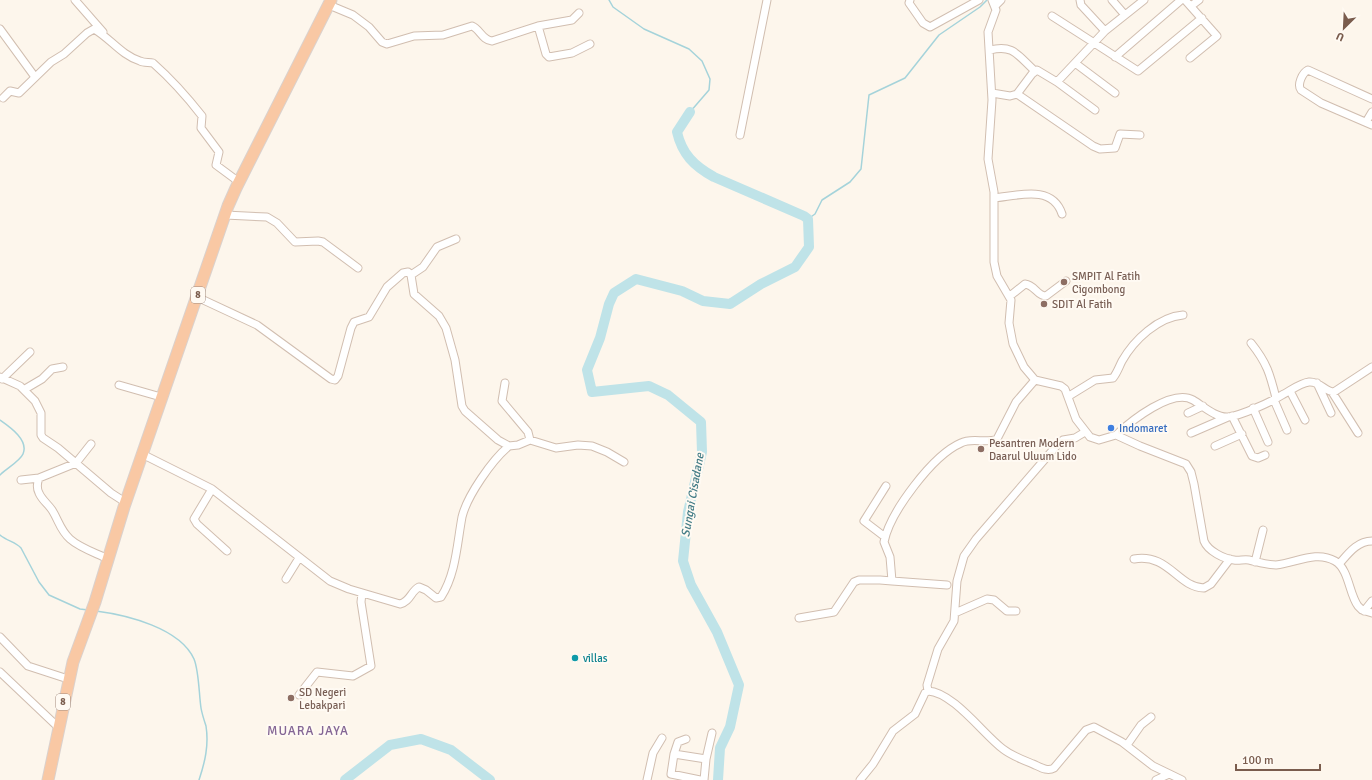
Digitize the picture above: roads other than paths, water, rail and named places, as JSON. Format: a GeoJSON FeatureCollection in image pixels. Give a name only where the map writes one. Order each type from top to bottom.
{"type":"FeatureCollection","features":[{"type":"Feature","properties":{"kind":"highway","name":"8"},"geometry":{"type":"LineString","coordinates":[[48,780],[68,678],[95,602],[125,502],[225,215],[239,182],[330,2]]}},
{"type":"Feature","properties":{"kind":"street"},"geometry":{"type":"LineString","coordinates":[[75,0],[107,37],[125,54],[142,62],[153,63],[165,76],[178,85],[183,95],[202,116],[201,128],[218,152],[216,165],[239,182]]}},
{"type":"Feature","properties":{"kind":"street"},"geometry":{"type":"LineString","coordinates":[[740,135],[767,0]]}},
{"type":"Feature","properties":{"kind":"street"},"geometry":{"type":"LineString","coordinates":[[910,0],[909,3],[923,23],[930,27],[979,0]]}},
{"type":"Feature","properties":{"kind":"street"},"geometry":{"type":"LineString","coordinates":[[1080,0],[1081,5],[1104,31]]}},
{"type":"Feature","properties":{"kind":"street"},"geometry":{"type":"LineString","coordinates":[[1112,0],[1125,15]]}},
{"type":"Feature","properties":{"kind":"street"},"geometry":{"type":"LineString","coordinates":[[1057,82],[1104,31],[1143,0]]}},
{"type":"Feature","properties":{"kind":"street"},"geometry":{"type":"LineString","coordinates":[[1116,57],[1181,0]]}},
{"type":"Feature","properties":{"kind":"street"},"geometry":{"type":"LineString","coordinates":[[1185,0],[1217,37],[1190,58]]}},
{"type":"Feature","properties":{"kind":"street"},"geometry":{"type":"LineString","coordinates":[[1191,6],[1199,0]]}},
{"type":"Feature","properties":{"kind":"street"},"geometry":{"type":"LineString","coordinates":[[330,2],[353,15],[369,27],[382,42],[387,44],[414,36],[443,35],[468,26],[475,27],[484,38],[492,41],[538,26],[568,21],[579,13]]}},
{"type":"Feature","properties":{"kind":"street"},"geometry":{"type":"LineString","coordinates":[[996,2],[988,32],[992,92],[987,154],[994,198],[995,267],[1000,284],[1010,296],[1012,304],[1009,323],[1013,344],[1022,364],[1035,380],[1061,386],[1066,389],[1073,413],[1090,437],[1099,440],[1116,435],[1138,415],[1177,398],[1186,397],[1220,416],[1230,417],[1242,434],[1254,457],[1258,458],[1265,455]]}},
{"type":"Feature","properties":{"kind":"street"},"geometry":{"type":"LineString","coordinates":[[1052,16],[1136,70],[1141,70],[1202,18]]}},
{"type":"Feature","properties":{"kind":"street"},"geometry":{"type":"LineString","coordinates":[[538,26],[546,54],[549,57],[572,52],[590,44]]}},
{"type":"Feature","properties":{"kind":"street"},"geometry":{"type":"LineString","coordinates":[[0,29],[35,77]]}},
{"type":"Feature","properties":{"kind":"street"},"geometry":{"type":"LineString","coordinates":[[3,98],[10,91],[19,93],[51,62],[64,54],[91,30],[94,29],[107,37]]}},
{"type":"Feature","properties":{"kind":"street"},"geometry":{"type":"LineString","coordinates":[[990,50],[1001,48],[1010,49],[1034,71],[1040,71],[1095,110]]}},
{"type":"Feature","properties":{"kind":"street"},"geometry":{"type":"LineString","coordinates":[[1075,63],[1115,93]]}},
{"type":"Feature","properties":{"kind":"street"},"geometry":{"type":"LineString","coordinates":[[1372,99],[1308,70],[1304,72],[1300,84],[1301,90],[1315,100],[1369,124],[1372,112]]}},
{"type":"Feature","properties":{"kind":"street"},"geometry":{"type":"LineString","coordinates":[[992,92],[1010,96],[1017,94],[1034,71]]}},
{"type":"Feature","properties":{"kind":"street"},"geometry":{"type":"LineString","coordinates":[[1017,94],[1097,148],[1115,148],[1120,134],[1140,135]]}},
{"type":"Feature","properties":{"kind":"street"},"geometry":{"type":"LineString","coordinates":[[994,198],[1031,193],[1042,194],[1056,203],[1062,214]]}},
{"type":"Feature","properties":{"kind":"street"},"geometry":{"type":"LineString","coordinates":[[225,215],[267,218],[272,220],[295,242],[322,242],[358,268]]}},
{"type":"Feature","properties":{"kind":"street"},"geometry":{"type":"LineString","coordinates":[[411,275],[423,267],[437,247],[456,239]]}},
{"type":"Feature","properties":{"kind":"street"},"geometry":{"type":"LineString","coordinates":[[197,297],[257,325],[331,379],[335,380],[338,376],[354,322],[369,317],[381,294],[398,277],[405,272],[411,275]]}},
{"type":"Feature","properties":{"kind":"street"},"geometry":{"type":"LineString","coordinates":[[411,275],[414,294],[440,316],[446,328],[455,360],[462,406],[465,411],[498,440],[508,446],[518,445],[530,440],[556,448],[578,445],[592,446],[607,452],[624,462]]}},
{"type":"Feature","properties":{"kind":"street"},"geometry":{"type":"LineString","coordinates":[[1010,296],[1025,284],[1032,286],[1041,295],[1046,296],[1066,281]]}},
{"type":"Feature","properties":{"kind":"street"},"geometry":{"type":"LineString","coordinates":[[1069,396],[1095,380],[1113,378],[1128,352],[1152,327],[1160,321],[1173,316],[1183,316]]}},
{"type":"Feature","properties":{"kind":"street"},"geometry":{"type":"LineString","coordinates":[[1251,343],[1267,366],[1275,399],[1287,430]]}},
{"type":"Feature","properties":{"kind":"street"},"geometry":{"type":"LineString","coordinates":[[30,352],[1,378],[25,389],[35,401],[41,413],[41,435],[111,493],[125,502]]}},
{"type":"Feature","properties":{"kind":"street"},"geometry":{"type":"LineString","coordinates":[[25,389],[42,379],[52,369],[63,367]]}},
{"type":"Feature","properties":{"kind":"street"},"geometry":{"type":"LineString","coordinates":[[1332,392],[1343,387],[1372,367]]}},
{"type":"Feature","properties":{"kind":"street"},"geometry":{"type":"LineString","coordinates":[[892,581],[891,561],[884,545],[885,537],[908,493],[944,453],[965,441],[997,439],[1016,402],[1035,380]]}},
{"type":"Feature","properties":{"kind":"street"},"geometry":{"type":"LineString","coordinates":[[505,383],[502,401],[528,432],[530,440]]}},
{"type":"Feature","properties":{"kind":"street"},"geometry":{"type":"LineString","coordinates":[[1191,433],[1275,399],[1305,383],[1317,383],[1332,392],[1358,433]]}},
{"type":"Feature","properties":{"kind":"street"},"geometry":{"type":"LineString","coordinates":[[1317,383],[1331,413]]}},
{"type":"Feature","properties":{"kind":"street"},"geometry":{"type":"LineString","coordinates":[[119,385],[161,397]]}},
{"type":"Feature","properties":{"kind":"street"},"geometry":{"type":"LineString","coordinates":[[1290,391],[1305,420]]}},
{"type":"Feature","properties":{"kind":"street"},"geometry":{"type":"LineString","coordinates":[[1188,414],[1203,406]]}},
{"type":"Feature","properties":{"kind":"street"},"geometry":{"type":"LineString","coordinates":[[1253,408],[1268,442]]}},
{"type":"Feature","properties":{"kind":"street"},"geometry":{"type":"LineString","coordinates":[[928,691],[927,686],[936,652],[952,628],[955,613],[958,576],[967,552],[1058,444],[1063,440],[1075,438],[1085,432]]}},
{"type":"Feature","properties":{"kind":"street"},"geometry":{"type":"LineString","coordinates":[[1215,446],[1242,434]]}},
{"type":"Feature","properties":{"kind":"street"},"geometry":{"type":"LineString","coordinates":[[1116,435],[1187,465],[1194,484],[1205,543],[1211,550],[1230,559],[1255,562],[1265,565],[1321,556],[1339,564],[1356,603],[1364,610],[1372,613]]}},
{"type":"Feature","properties":{"kind":"street"},"geometry":{"type":"LineString","coordinates":[[21,480],[39,478],[76,463],[91,444]]}},
{"type":"Feature","properties":{"kind":"street"},"geometry":{"type":"LineString","coordinates":[[142,454],[212,489],[330,581],[362,593],[400,604],[407,601],[415,590],[419,588],[426,590],[436,598],[441,597],[456,557],[462,518],[466,506],[490,465],[508,446]]}},
{"type":"Feature","properties":{"kind":"street"},"geometry":{"type":"LineString","coordinates":[[39,478],[37,485],[38,493],[57,518],[59,526],[65,534],[71,540],[108,559]]}},
{"type":"Feature","properties":{"kind":"street"},"geometry":{"type":"LineString","coordinates":[[885,537],[864,520],[886,486]]}},
{"type":"Feature","properties":{"kind":"street"},"geometry":{"type":"LineString","coordinates":[[212,489],[194,519],[197,524],[227,551]]}},
{"type":"Feature","properties":{"kind":"street"},"geometry":{"type":"LineString","coordinates":[[1255,562],[1263,530]]}},
{"type":"Feature","properties":{"kind":"street"},"geometry":{"type":"LineString","coordinates":[[1339,564],[1361,543],[1372,541]]}},
{"type":"Feature","properties":{"kind":"street"},"geometry":{"type":"LineString","coordinates":[[286,579],[299,558]]}},
{"type":"Feature","properties":{"kind":"street"},"geometry":{"type":"LineString","coordinates":[[1134,559],[1148,558],[1155,560],[1174,570],[1189,584],[1200,588],[1211,584],[1230,559]]}},
{"type":"Feature","properties":{"kind":"street"},"geometry":{"type":"LineString","coordinates":[[799,618],[834,612],[850,586],[859,580],[947,585]]}},
{"type":"Feature","properties":{"kind":"street"},"geometry":{"type":"LineString","coordinates":[[299,695],[315,673],[354,676],[372,665],[361,602],[362,593]]}},
{"type":"Feature","properties":{"kind":"street"},"geometry":{"type":"LineString","coordinates":[[955,613],[987,598],[996,602],[1007,611],[1016,611]]}},
{"type":"Feature","properties":{"kind":"street"},"geometry":{"type":"LineString","coordinates":[[1364,610],[1372,601]]}},
{"type":"Feature","properties":{"kind":"street"},"geometry":{"type":"LineString","coordinates":[[0,637],[28,666],[68,678]]}},
{"type":"Feature","properties":{"kind":"street"},"geometry":{"type":"LineString","coordinates":[[0,672],[58,727]]}},
{"type":"Feature","properties":{"kind":"street"},"geometry":{"type":"LineString","coordinates":[[928,691],[950,701],[977,722],[1004,750],[1046,770],[1054,768],[1090,728],[1104,731],[1127,746],[1148,763],[1182,780]]}},
{"type":"Feature","properties":{"kind":"street"},"geometry":{"type":"LineString","coordinates":[[860,780],[874,764],[893,731],[915,714],[925,693],[928,691]]}},
{"type":"Feature","properties":{"kind":"street"},"geometry":{"type":"LineString","coordinates":[[1127,746],[1141,725],[1151,717]]}},
{"type":"Feature","properties":{"kind":"street"},"geometry":{"type":"LineString","coordinates":[[704,780],[706,759],[712,732]]}},
{"type":"Feature","properties":{"kind":"street"},"geometry":{"type":"LineString","coordinates":[[647,780],[653,753],[662,738]]}},
{"type":"Feature","properties":{"kind":"street"},"geometry":{"type":"LineString","coordinates":[[686,739],[678,742],[674,754],[670,777],[700,780]]}},
{"type":"Feature","properties":{"kind":"street"},"geometry":{"type":"LineString","coordinates":[[674,754],[706,759]]}},
{"type":"Feature","properties":{"kind":"street"},"geometry":{"type":"LineString","coordinates":[[1156,780],[1168,774]]}},
{"type":"Feature","properties":{"kind":"waterway"},"geometry":{"type":"LineString","coordinates":[[609,0],[613,7],[644,29],[689,49],[702,61],[710,79],[709,90],[690,112]]}},
{"type":"Feature","properties":{"kind":"waterway","name":"Sungai Cisadane"},"geometry":{"type":"LineString","coordinates":[[808,219],[815,214],[822,200],[850,182],[861,169],[869,95],[905,78],[939,35],[980,7],[987,0]]}},
{"type":"Feature","properties":{"kind":"waterway","name":"Sungai Cisadane"},"geometry":{"type":"LineString","coordinates":[[690,112],[677,132],[682,147],[690,159],[714,177],[804,216],[808,219],[809,247],[795,267],[761,284],[730,304],[703,301],[682,291],[636,279],[614,293],[609,304],[600,338],[587,370],[592,392],[649,386],[668,395],[701,422],[702,452],[688,512],[683,561],[691,585],[717,632],[739,685],[730,727],[720,748],[718,780]]}},
{"type":"Feature","properties":{"kind":"waterway"},"geometry":{"type":"LineString","coordinates":[[0,420],[18,434],[24,449],[21,457],[0,475]]}},
{"type":"Feature","properties":{"kind":"waterway"},"geometry":{"type":"LineString","coordinates":[[0,535],[17,544],[21,548],[39,582],[49,595],[80,609],[88,610]]}},
{"type":"Feature","properties":{"kind":"waterway"},"geometry":{"type":"LineString","coordinates":[[96,611],[137,620],[165,631],[187,648],[194,659],[198,676],[202,715],[207,733],[206,753],[199,780]]}},
{"type":"Feature","properties":{"kind":"waterway","name":"Sungai Cisadane"},"geometry":{"type":"LineString","coordinates":[[345,780],[390,745],[421,739],[451,750],[490,780]]}},
{"type":"Feature","properties":{"kind":"place","name":"SMPIT Al Fatih Cigombong"},"geometry":{"type":"Point","coordinates":[1064,282]}},
{"type":"Feature","properties":{"kind":"place","name":"SDIT Al Fatih"},"geometry":{"type":"Point","coordinates":[1044,304]}},
{"type":"Feature","properties":{"kind":"place","name":"Indomaret"},"geometry":{"type":"Point","coordinates":[1111,428]}},
{"type":"Feature","properties":{"kind":"place","name":"Pesantren Modern Daarul Uluum Lido"},"geometry":{"type":"Point","coordinates":[981,449]}},
{"type":"Feature","properties":{"kind":"place","name":"villas"},"geometry":{"type":"Point","coordinates":[575,658]}},
{"type":"Feature","properties":{"kind":"place","name":"SD Negeri Lebakpari"},"geometry":{"type":"Point","coordinates":[291,698]}},
{"type":"Feature","properties":{"kind":"district","name":"MUARA JAYA"},"geometry":{"type":"Point","coordinates":[308,731]}}]}
